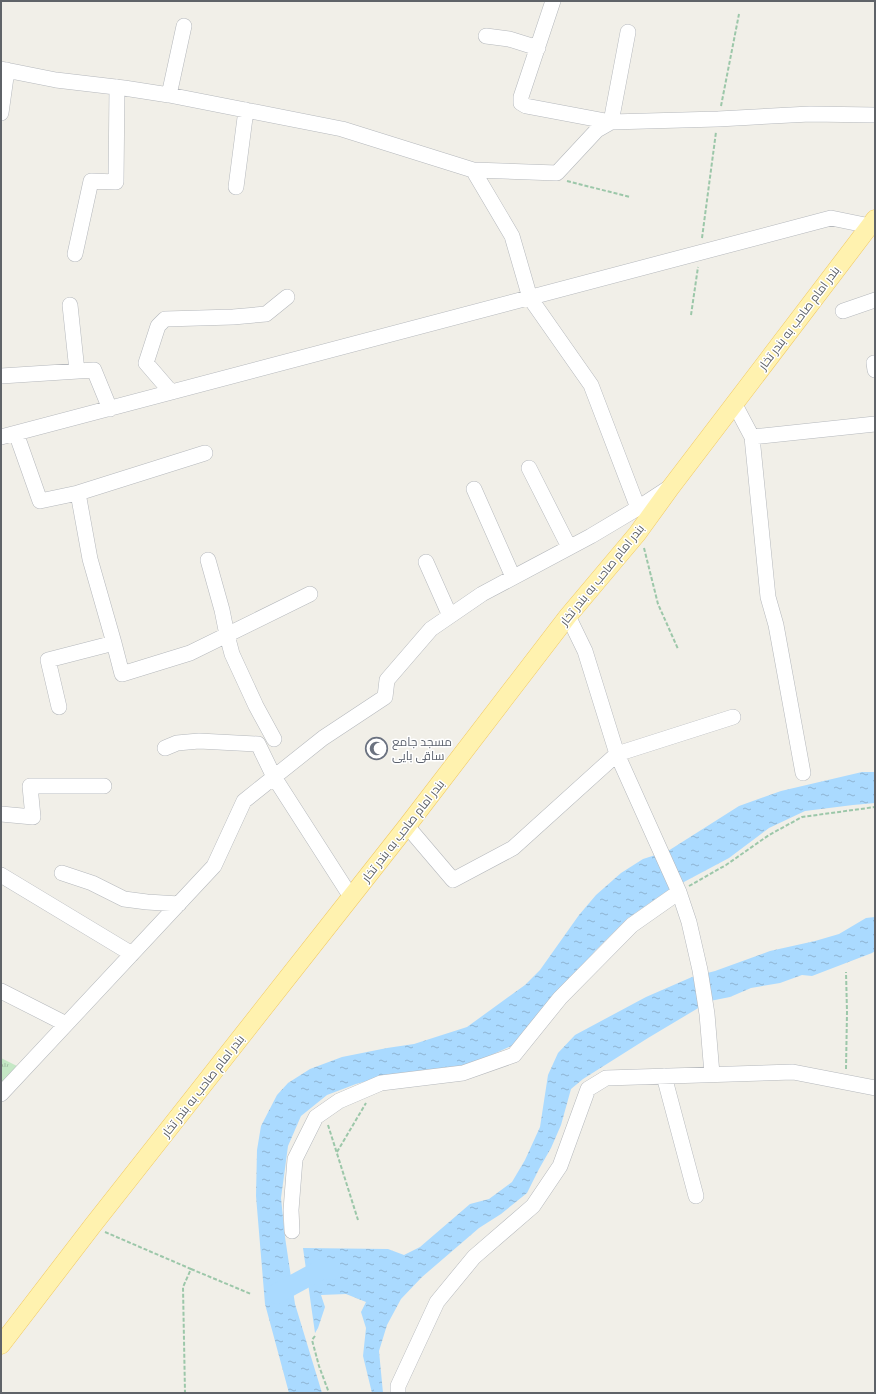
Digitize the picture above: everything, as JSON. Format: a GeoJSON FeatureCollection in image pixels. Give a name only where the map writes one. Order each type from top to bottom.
{"type":"FeatureCollection","features":[{"type":"Feature","properties":{"kind":"main road","name":"بندر امام صاحب به بندر تخار"},"geometry":{"type":"LineString","coordinates":[[1,1345],[93,1225],[407,826],[568,616],[637,534],[734,403],[872,222]]}},
{"type":"Feature","properties":{"kind":"street"},"geometry":{"type":"LineString","coordinates":[[553,1],[522,97],[521,103],[526,106],[610,122],[718,119],[810,114],[875,115]]}},
{"type":"Feature","properties":{"kind":"street"},"geometry":{"type":"LineString","coordinates":[[169,95],[184,26]]}},
{"type":"Feature","properties":{"kind":"street"},"geometry":{"type":"LineString","coordinates":[[1,112],[4,69],[56,80],[169,95],[342,129],[473,170],[557,174],[597,130],[610,122],[628,32]]}},
{"type":"Feature","properties":{"kind":"street"},"geometry":{"type":"LineString","coordinates":[[486,36],[509,39],[538,48]]}},
{"type":"Feature","properties":{"kind":"street"},"geometry":{"type":"LineString","coordinates":[[75,254],[91,181],[116,182],[117,87]]}},
{"type":"Feature","properties":{"kind":"street"},"geometry":{"type":"LineString","coordinates":[[236,187],[246,110]]}},
{"type":"Feature","properties":{"kind":"street"},"geometry":{"type":"LineString","coordinates":[[473,170],[512,236],[530,298],[591,385],[638,508]]}},
{"type":"Feature","properties":{"kind":"street"},"geometry":{"type":"LineString","coordinates":[[1,437],[831,218],[872,222]]}},
{"type":"Feature","properties":{"kind":"street"},"geometry":{"type":"LineString","coordinates":[[171,392],[146,363],[158,326],[164,319],[233,317],[266,314],[287,297]]}},
{"type":"Feature","properties":{"kind":"street"},"geometry":{"type":"LineString","coordinates":[[842,310],[875,300]]}},
{"type":"Feature","properties":{"kind":"street"},"geometry":{"type":"LineString","coordinates":[[70,305],[77,371]]}},
{"type":"Feature","properties":{"kind":"street"},"geometry":{"type":"LineString","coordinates":[[1,376],[94,370],[110,409]]}},
{"type":"Feature","properties":{"kind":"street"},"geometry":{"type":"LineString","coordinates":[[734,403],[752,437],[768,597],[776,625],[803,773]]}},
{"type":"Feature","properties":{"kind":"street"},"geometry":{"type":"LineString","coordinates":[[752,437],[875,424]]}},
{"type":"Feature","properties":{"kind":"street"},"geometry":{"type":"LineString","coordinates":[[16,433],[40,501],[78,493],[205,453]]}},
{"type":"Feature","properties":{"kind":"street"},"geometry":{"type":"LineString","coordinates":[[529,468],[569,547]]}},
{"type":"Feature","properties":{"kind":"street"},"geometry":{"type":"LineString","coordinates":[[1,1094],[214,866],[244,801],[323,738],[385,697],[387,680],[432,629],[482,594],[638,508],[671,487]]}},
{"type":"Feature","properties":{"kind":"street"},"geometry":{"type":"LineString","coordinates":[[474,489],[512,577]]}},
{"type":"Feature","properties":{"kind":"street"},"geometry":{"type":"LineString","coordinates":[[78,493],[90,559],[122,674],[190,653],[310,594]]}},
{"type":"Feature","properties":{"kind":"street"},"geometry":{"type":"LineString","coordinates":[[208,560],[232,654],[256,706],[274,738]]}},
{"type":"Feature","properties":{"kind":"street"},"geometry":{"type":"LineString","coordinates":[[426,562],[450,616]]}},
{"type":"Feature","properties":{"kind":"street"},"geometry":{"type":"LineString","coordinates":[[568,616],[584,651],[617,754],[662,852],[679,892],[689,922],[700,970],[707,1014],[712,1074]]}},
{"type":"Feature","properties":{"kind":"street"},"geometry":{"type":"LineString","coordinates":[[59,707],[48,660],[114,643]]}},
{"type":"Feature","properties":{"kind":"street"},"geometry":{"type":"LineString","coordinates":[[407,826],[453,880],[513,848],[617,754],[733,717]]}},
{"type":"Feature","properties":{"kind":"street"},"geometry":{"type":"LineString","coordinates":[[165,748],[177,743],[199,741],[258,744],[274,777],[351,897]]}},
{"type":"Feature","properties":{"kind":"street"},"geometry":{"type":"LineString","coordinates":[[1,814],[33,817],[30,786],[104,786]]}},
{"type":"Feature","properties":{"kind":"street"},"geometry":{"type":"LineString","coordinates":[[62,873],[92,883],[124,899],[179,904]]}},
{"type":"Feature","properties":{"kind":"street"},"geometry":{"type":"LineString","coordinates":[[1,875],[132,954]]}},
{"type":"Feature","properties":{"kind":"street"},"geometry":{"type":"LineString","coordinates":[[292,1231],[291,1210],[296,1159],[316,1118],[339,1101],[381,1083],[463,1073],[514,1055],[560,998],[632,925],[679,892]]}},
{"type":"Feature","properties":{"kind":"street"},"geometry":{"type":"LineString","coordinates":[[1,992],[66,1024]]}},
{"type":"Feature","properties":{"kind":"street"},"geometry":{"type":"LineString","coordinates":[[398,1393],[398,1386],[437,1302],[474,1257],[533,1206],[560,1166],[588,1090],[606,1078],[793,1072],[875,1088]]}},
{"type":"Feature","properties":{"kind":"street"},"geometry":{"type":"LineString","coordinates":[[664,1076],[696,1196]]}},
{"type":"Feature","properties":{"kind":"path"},"geometry":{"type":"LineString","coordinates":[[691,315],[718,119],[739,14]]}},
{"type":"Feature","properties":{"kind":"path"},"geometry":{"type":"LineString","coordinates":[[557,174],[559,179],[630,197]]}},
{"type":"Feature","properties":{"kind":"path"},"geometry":{"type":"LineString","coordinates":[[637,534],[644,546],[658,604],[678,649]]}},
{"type":"Feature","properties":{"kind":"path"},"geometry":{"type":"LineString","coordinates":[[679,892],[726,865],[769,835],[802,817],[875,807]]}},
{"type":"Feature","properties":{"kind":"path"},"geometry":{"type":"LineString","coordinates":[[845,1082],[847,1012],[846,972]]}},
{"type":"Feature","properties":{"kind":"path"},"geometry":{"type":"LineString","coordinates":[[337,1152],[377,1085]]}},
{"type":"Feature","properties":{"kind":"path"},"geometry":{"type":"LineString","coordinates":[[324,1112],[358,1220]]}},
{"type":"Feature","properties":{"kind":"path"},"geometry":{"type":"LineString","coordinates":[[93,1225],[110,1235],[250,1294]]}},
{"type":"Feature","properties":{"kind":"path"},"geometry":{"type":"LineString","coordinates":[[185,1393],[184,1286],[191,1269]]}},
{"type":"Feature","properties":{"kind":"path"},"geometry":{"type":"LineString","coordinates":[[314,1336],[312,1340],[319,1366],[329,1393]]}},
{"type":"Feature","properties":{"kind":"green space"},"geometry":{"type":"Polygon","coordinates":[[[1,1058],[19,1067],[1,1088],[1,1058]]]}},
{"type":"Feature","properties":{"kind":"water"},"geometry":{"type":"Polygon","coordinates":[[[862,772],[875,772],[875,803],[805,811],[769,828],[729,858],[667,891],[628,918],[595,951],[520,1042],[463,1068],[390,1075],[356,1084],[327,1095],[301,1116],[288,1146],[281,1198],[295,1304],[322,1393],[289,1393],[265,1304],[256,1196],[257,1150],[261,1126],[277,1095],[288,1083],[310,1069],[342,1057],[414,1044],[467,1027],[525,985],[540,970],[579,915],[596,895],[621,873],[643,859],[668,851],[739,806],[781,791],[862,772]]]}},
{"type":"Feature","properties":{"kind":"water"},"geometry":{"type":"Polygon","coordinates":[[[875,917],[875,951],[872,953],[812,976],[802,975],[780,983],[751,988],[730,997],[710,1001],[583,1079],[571,1089],[561,1125],[551,1148],[527,1193],[501,1214],[479,1228],[422,1277],[401,1299],[387,1325],[379,1351],[383,1393],[372,1393],[363,1356],[366,1328],[361,1312],[366,1302],[346,1294],[321,1295],[325,1307],[315,1333],[303,1248],[388,1249],[404,1255],[420,1247],[470,1204],[489,1199],[512,1182],[525,1160],[540,1127],[548,1075],[558,1053],[575,1035],[646,997],[692,977],[715,971],[770,951],[839,934],[866,918],[875,917]]]}},
{"type":"Feature","properties":{"kind":"waterway"},"geometry":{"type":"LineString","coordinates":[[276,1294],[322,1269],[332,1270]]}},
{"type":"Feature","properties":{"kind":"place","name":"مسجد جامع ساقی بایی"},"geometry":{"type":"Point","coordinates":[377,749]}}]}
